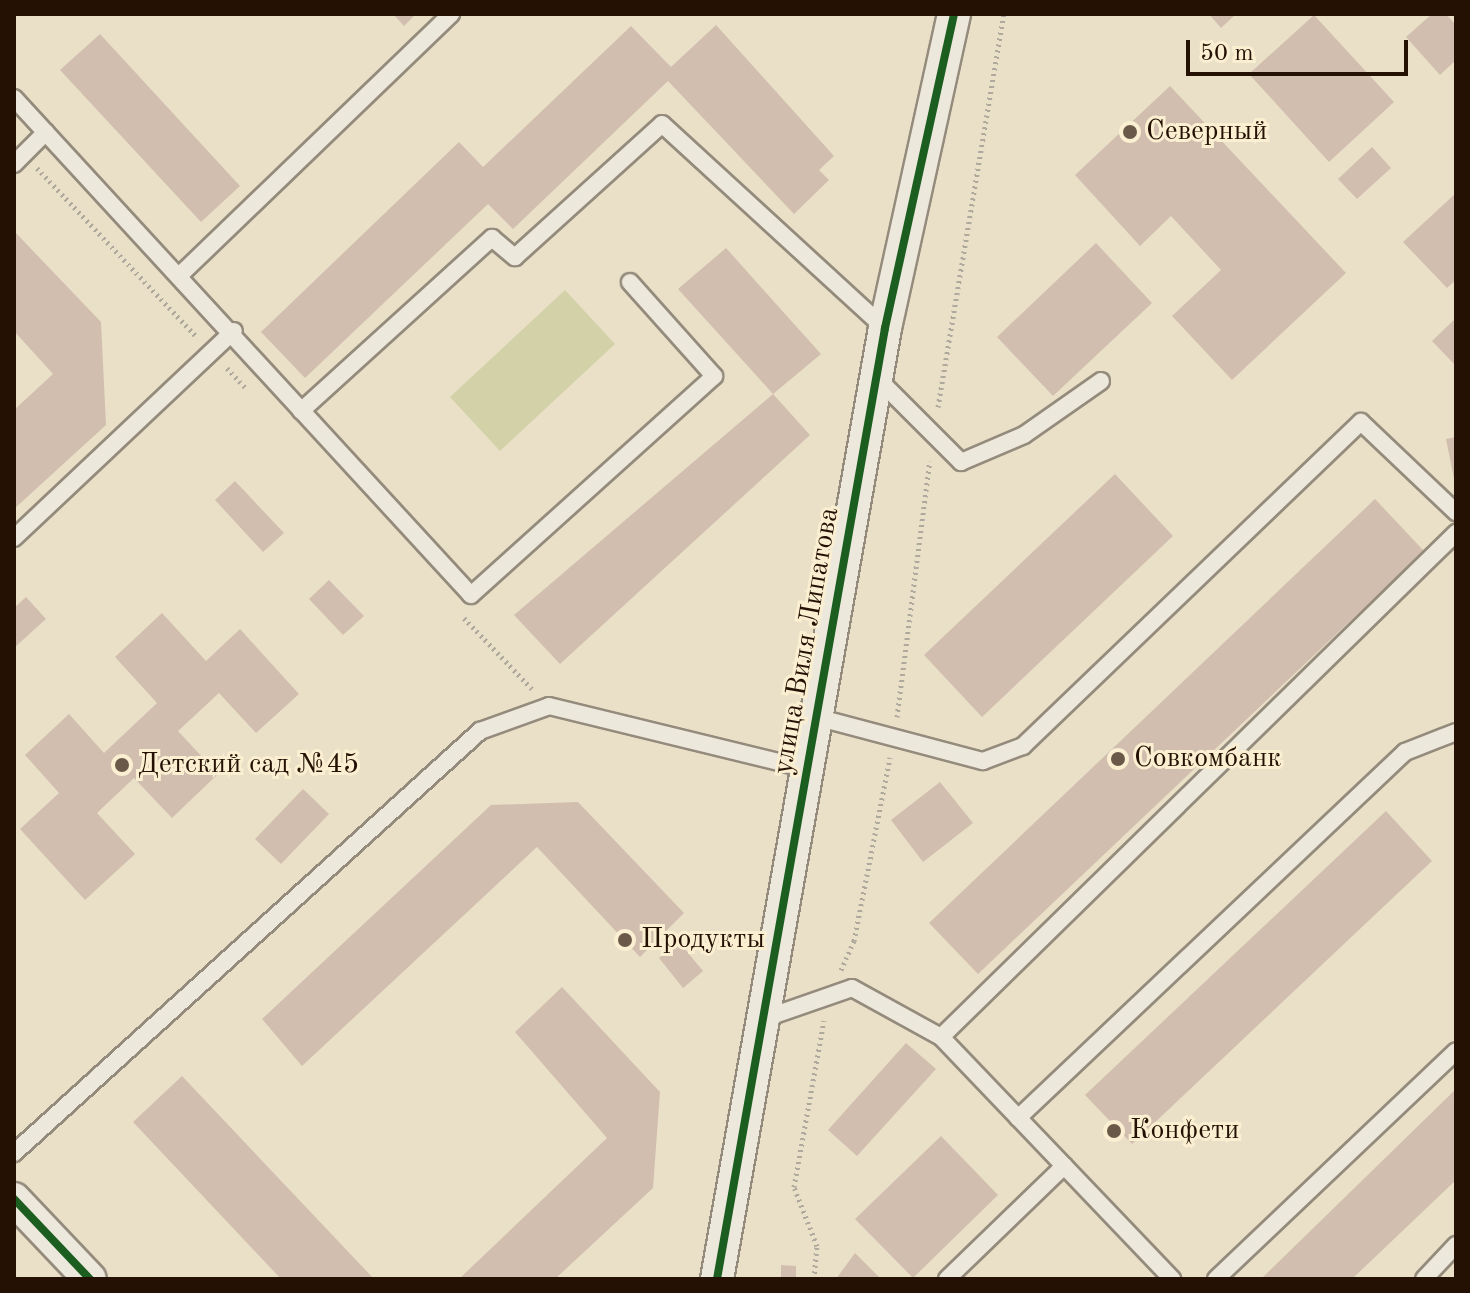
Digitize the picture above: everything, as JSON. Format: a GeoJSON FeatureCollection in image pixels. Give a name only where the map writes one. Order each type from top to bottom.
{"type":"FeatureCollection","features":[{"type":"Feature","properties":{"kind":"street","name":"улица Виля Липатова"},"geometry":{"type":"LineString","coordinates":[[717,1279],[885,328],[954,14]]}},
{"type":"Feature","properties":{"kind":"street"},"geometry":{"type":"LineString","coordinates":[[14,1199],[90,1279]]}},
{"type":"Feature","properties":{"kind":"lane"},"geometry":{"type":"LineString","coordinates":[[181,274],[451,14]]}},
{"type":"Feature","properties":{"kind":"lane"},"geometry":{"type":"LineString","coordinates":[[14,98],[234,331],[301,411],[471,595],[714,376],[630,282]]}},
{"type":"Feature","properties":{"kind":"lane"},"geometry":{"type":"LineString","coordinates":[[301,411],[492,238],[515,257],[662,124],[885,328]]}},
{"type":"Feature","properties":{"kind":"lane"},"geometry":{"type":"LineString","coordinates":[[14,164],[46,132]]}},
{"type":"Feature","properties":{"kind":"lane"},"geometry":{"type":"LineString","coordinates":[[14,538],[234,331]]}},
{"type":"Feature","properties":{"kind":"lane"},"geometry":{"type":"LineString","coordinates":[[876,377],[933,438],[961,462],[1024,435],[1101,381]]}},
{"type":"Feature","properties":{"kind":"lane"},"geometry":{"type":"LineString","coordinates":[[816,717],[983,761],[1023,746],[1361,422],[1456,512]]}},
{"type":"Feature","properties":{"kind":"lane"},"geometry":{"type":"LineString","coordinates":[[941,1037],[1456,533]]}},
{"type":"Feature","properties":{"kind":"lane"},"geometry":{"type":"LineString","coordinates":[[14,1153],[480,731],[549,706],[807,769]]}},
{"type":"Feature","properties":{"kind":"lane"},"geometry":{"type":"LineString","coordinates":[[1018,1118],[1405,752],[1456,732]]}},
{"type":"Feature","properties":{"kind":"lane"},"geometry":{"type":"LineString","coordinates":[[763,1019],[852,988],[941,1037],[1172,1279]]}},
{"type":"Feature","properties":{"kind":"lane"},"geometry":{"type":"LineString","coordinates":[[1216,1279],[1456,1051]]}},
{"type":"Feature","properties":{"kind":"lane"},"geometry":{"type":"LineString","coordinates":[[947,1279],[1064,1166]]}},
{"type":"Feature","properties":{"kind":"lane"},"geometry":{"type":"LineString","coordinates":[[1424,1279],[1456,1245]]}},
{"type":"Feature","properties":{"kind":"path"},"geometry":{"type":"LineString","coordinates":[[814,1279],[817,1246],[794,1187],[828,996],[854,941],[894,738],[933,438],[1004,14]]}},
{"type":"Feature","properties":{"kind":"shaded area"},"geometry":{"type":"Polygon","coordinates":[[[565,290],[615,344],[500,451],[450,397],[565,290]]]}},
{"type":"Feature","properties":{"kind":"building"},"geometry":{"type":"Polygon","coordinates":[[[393,14],[416,14],[404,26],[393,14]]]}},
{"type":"Feature","properties":{"kind":"building"},"geometry":{"type":"Polygon","coordinates":[[[1209,14],[1236,14],[1221,28],[1209,14]]]}},
{"type":"Feature","properties":{"kind":"building"},"geometry":{"type":"Polygon","coordinates":[[[1432,14],[1446,14],[1456,25],[1456,60],[1440,75],[1406,37],[1432,14]]]}},
{"type":"Feature","properties":{"kind":"building"},"geometry":{"type":"Polygon","coordinates":[[[1314,15],[1394,102],[1329,162],[1249,74],[1314,15]]]}},
{"type":"Feature","properties":{"kind":"building"},"geometry":{"type":"Polygon","coordinates":[[[716,25],[834,156],[819,170],[829,180],[794,214],[668,81],[513,229],[488,204],[305,378],[261,332],[459,142],[483,167],[631,26],[671,67],[716,25]]]}},
{"type":"Feature","properties":{"kind":"building"},"geometry":{"type":"Polygon","coordinates":[[[100,34],[240,186],[201,222],[60,70],[100,34]]]}},
{"type":"Feature","properties":{"kind":"building"},"geometry":{"type":"Polygon","coordinates":[[[1170,86],[1346,273],[1232,380],[1172,316],[1221,270],[1171,216],[1140,246],[1075,175],[1170,86]]]}},
{"type":"Feature","properties":{"kind":"building"},"geometry":{"type":"Polygon","coordinates":[[[1372,147],[1391,168],[1357,199],[1338,179],[1372,147]]]}},
{"type":"Feature","properties":{"kind":"building"},"geometry":{"type":"Polygon","coordinates":[[[1456,193],[1456,280],[1447,288],[1403,242],[1456,193]]]}},
{"type":"Feature","properties":{"kind":"building"},"geometry":{"type":"Polygon","coordinates":[[[14,231],[101,322],[106,425],[14,509],[14,410],[53,374],[14,331],[14,231]]]}},
{"type":"Feature","properties":{"kind":"building"},"geometry":{"type":"Polygon","coordinates":[[[1096,243],[1152,303],[1053,396],[997,337],[1096,243]]]}},
{"type":"Feature","properties":{"kind":"building"},"geometry":{"type":"Polygon","coordinates":[[[726,248],[821,354],[773,394],[678,289],[726,248]]]}},
{"type":"Feature","properties":{"kind":"building"},"geometry":{"type":"Polygon","coordinates":[[[1456,318],[1456,366],[1432,341],[1456,318]]]}},
{"type":"Feature","properties":{"kind":"building"},"geometry":{"type":"Polygon","coordinates":[[[773,394],[810,435],[560,664],[514,615],[773,394]]]}},
{"type":"Feature","properties":{"kind":"building"},"geometry":{"type":"Polygon","coordinates":[[[1456,437],[1456,484],[1455,484],[1446,439],[1456,437]]]}},
{"type":"Feature","properties":{"kind":"building"},"geometry":{"type":"Polygon","coordinates":[[[1115,474],[1173,536],[982,717],[924,655],[1115,474]]]}},
{"type":"Feature","properties":{"kind":"building"},"geometry":{"type":"Polygon","coordinates":[[[235,481],[284,533],[263,552],[215,500],[235,481]]]}},
{"type":"Feature","properties":{"kind":"building"},"geometry":{"type":"Polygon","coordinates":[[[1375,499],[1424,551],[978,974],[929,923],[1375,499]]]}},
{"type":"Feature","properties":{"kind":"building"},"geometry":{"type":"Polygon","coordinates":[[[329,580],[364,616],[343,635],[309,599],[329,580]]]}},
{"type":"Feature","properties":{"kind":"building"},"geometry":{"type":"Polygon","coordinates":[[[26,597],[46,619],[14,648],[14,608],[26,597]]]}},
{"type":"Feature","properties":{"kind":"building","name":"Детский сад №45"},"geometry":{"type":"Polygon","coordinates":[[[162,613],[206,661],[240,629],[299,694],[256,733],[219,693],[178,731],[218,774],[172,818],[134,778],[97,813],[135,854],[85,900],[20,829],[59,793],[25,755],[69,714],[104,753],[157,703],[115,657],[162,613]]]}},
{"type":"Feature","properties":{"kind":"building"},"geometry":{"type":"Polygon","coordinates":[[[940,782],[973,823],[923,862],[891,820],[940,782]]]}},
{"type":"Feature","properties":{"kind":"building"},"geometry":{"type":"Polygon","coordinates":[[[303,789],[329,814],[281,864],[255,839],[303,789]]]}},
{"type":"Feature","properties":{"kind":"building"},"geometry":{"type":"Polygon","coordinates":[[[578,802],[684,913],[640,957],[537,847],[302,1066],[262,1019],[491,805],[578,802]]]}},
{"type":"Feature","properties":{"kind":"building"},"geometry":{"type":"Polygon","coordinates":[[[1386,811],[1432,861],[1132,1144],[1085,1095],[1386,811]]]}},
{"type":"Feature","properties":{"kind":"building"},"geometry":{"type":"Polygon","coordinates":[[[679,942],[703,971],[683,988],[659,958],[679,942]]]}},
{"type":"Feature","properties":{"kind":"building"},"geometry":{"type":"Polygon","coordinates":[[[562,987],[660,1092],[653,1188],[555,1279],[459,1279],[607,1138],[515,1032],[562,987]]]}},
{"type":"Feature","properties":{"kind":"building"},"geometry":{"type":"Polygon","coordinates":[[[906,1043],[936,1069],[857,1156],[828,1130],[906,1043]]]}},
{"type":"Feature","properties":{"kind":"building"},"geometry":{"type":"Polygon","coordinates":[[[182,1076],[374,1279],[281,1279],[133,1122],[182,1076]]]}},
{"type":"Feature","properties":{"kind":"building"},"geometry":{"type":"Polygon","coordinates":[[[1456,1089],[1456,1180],[1352,1279],[1261,1279],[1456,1089]]]}},
{"type":"Feature","properties":{"kind":"building"},"geometry":{"type":"Polygon","coordinates":[[[941,1136],[998,1195],[913,1278],[855,1219],[941,1136]]]}},
{"type":"Feature","properties":{"kind":"building"},"geometry":{"type":"Polygon","coordinates":[[[855,1253],[881,1279],[836,1279],[855,1253]]]}},
{"type":"Feature","properties":{"kind":"building"},"geometry":{"type":"Polygon","coordinates":[[[781,1265],[796,1266],[796,1279],[781,1279],[781,1265]]]}},
{"type":"Feature","properties":{"kind":"cycle path"},"geometry":{"type":"LineString","coordinates":[[717,1279],[885,328],[954,14]]}},
{"type":"Feature","properties":{"kind":"cycle path"},"geometry":{"type":"LineString","coordinates":[[14,1199],[90,1279]]}},
{"type":"Feature","properties":{"kind":"place","name":"Северный"},"geometry":{"type":"Point","coordinates":[1130,132]}},
{"type":"Feature","properties":{"kind":"place","name":"Совкомбанк"},"geometry":{"type":"Point","coordinates":[1118,759]}},
{"type":"Feature","properties":{"kind":"place","name":"Детский сад №45"},"geometry":{"type":"Point","coordinates":[122,765]}},
{"type":"Feature","properties":{"kind":"place","name":"Продукты"},"geometry":{"type":"Point","coordinates":[625,940]}},
{"type":"Feature","properties":{"kind":"place","name":"Конфети"},"geometry":{"type":"Point","coordinates":[1114,1131]}}]}
